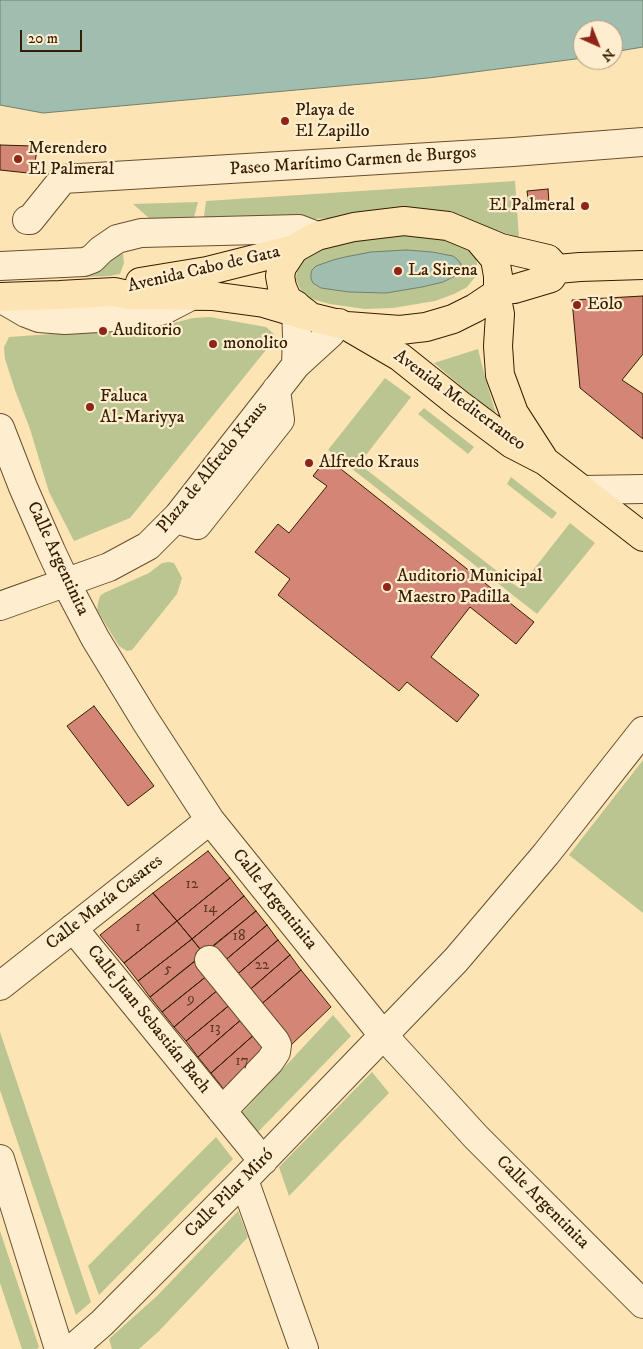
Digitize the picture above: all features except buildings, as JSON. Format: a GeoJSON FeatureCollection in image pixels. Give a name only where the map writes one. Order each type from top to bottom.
{"type":"FeatureCollection","features":[{"type":"Feature","properties":{"kind":"main road","name":"Avenida Cabo de Gata"},"geometry":{"type":"LineString","coordinates":[[114,292],[131,284],[207,271],[354,228],[404,221],[448,226],[480,240]]}},
{"type":"Feature","properties":{"kind":"main road"},"geometry":{"type":"LineString","coordinates":[[480,240],[501,248],[548,259],[558,269]]}},
{"type":"Feature","properties":{"kind":"main road","name":"Avenida Mediterraneo"},"geometry":{"type":"LineString","coordinates":[[480,240],[495,259],[498,276],[500,375],[514,413],[545,461]]}},
{"type":"Feature","properties":{"kind":"main road"},"geometry":{"type":"LineString","coordinates":[[301,312],[287,299],[280,276],[282,267],[306,243]]}},
{"type":"Feature","properties":{"kind":"main road"},"geometry":{"type":"LineString","coordinates":[[343,324],[400,330],[426,327],[452,319],[475,308],[497,292],[551,278],[558,269],[643,265]]}},
{"type":"Feature","properties":{"kind":"main road","name":"Avenida Cabo de Gata"},"geometry":{"type":"LineString","coordinates":[[0,298],[114,292],[128,296],[221,297],[278,306],[343,324]]}},
{"type":"Feature","properties":{"kind":"main road","name":"Avenida Mediterraneo"},"geometry":{"type":"LineString","coordinates":[[343,324],[400,357],[512,444],[545,461]]}},
{"type":"Feature","properties":{"kind":"main road"},"geometry":{"type":"LineString","coordinates":[[545,461],[643,537]]}},
{"type":"Feature","properties":{"kind":"street","name":"Paseo Marítimo Carmen de Burgos"},"geometry":{"type":"LineString","coordinates":[[27,220],[30,220],[62,179],[493,154],[643,142]]}},
{"type":"Feature","properties":{"kind":"street"},"geometry":{"type":"LineString","coordinates":[[0,266],[84,262],[92,259],[117,239],[141,234],[299,229],[306,243]]}},
{"type":"Feature","properties":{"kind":"street","name":"Avenida Cabo de Gata"},"geometry":{"type":"LineString","coordinates":[[0,298],[39,318],[65,320],[148,315],[174,306],[193,296]]}},
{"type":"Feature","properties":{"kind":"street"},"geometry":{"type":"LineString","coordinates":[[296,365],[301,312]]}},
{"type":"Feature","properties":{"kind":"street","name":"Plaza de Alfredo Kraus"},"geometry":{"type":"LineString","coordinates":[[0,606],[109,568],[148,546],[178,516],[296,365],[343,324]]}},
{"type":"Feature","properties":{"kind":"street","name":"Calle Argentinita"},"geometry":{"type":"LineString","coordinates":[[0,428],[23,487],[66,583],[95,638],[145,720],[210,820],[383,1035],[476,1138],[643,1304]]}},
{"type":"Feature","properties":{"kind":"street"},"geometry":{"type":"LineString","coordinates":[[583,490],[643,489]]}},
{"type":"Feature","properties":{"kind":"street","name":"Calle Pilar Miró"},"geometry":{"type":"LineString","coordinates":[[72,1349],[99,1339],[244,1180],[456,960],[546,854],[643,731]]}},
{"type":"Feature","properties":{"kind":"street","name":"Calle María Casares"},"geometry":{"type":"LineString","coordinates":[[0,986],[210,820]]}},
{"type":"Feature","properties":{"kind":"street","name":"Calle Juan Sebastián Bach"},"geometry":{"type":"LineString","coordinates":[[73,928],[263,1161]]}},
{"type":"Feature","properties":{"kind":"street","name":"Calle Juan Sebastián Bach"},"geometry":{"type":"LineString","coordinates":[[209,960],[277,1046],[276,1052],[270,1061],[222,1111]]}},
{"type":"Feature","properties":{"kind":"street"},"geometry":{"type":"LineString","coordinates":[[0,1159],[60,1349]]}},
{"type":"Feature","properties":{"kind":"street"},"geometry":{"type":"LineString","coordinates":[[244,1180],[304,1349]]}},
{"type":"Feature","properties":{"kind":"green space"},"geometry":{"type":"Polygon","coordinates":[[[515,181],[519,238],[465,219],[334,218],[204,224],[206,201],[515,181]]]}},
{"type":"Feature","properties":{"kind":"green space"},"geometry":{"type":"Polygon","coordinates":[[[198,202],[192,225],[158,226],[133,204],[198,202]]]}},
{"type":"Feature","properties":{"kind":"green space"},"geometry":{"type":"Polygon","coordinates":[[[389,235],[439,238],[466,246],[476,258],[475,277],[467,287],[454,294],[435,301],[393,308],[365,309],[330,304],[308,298],[300,289],[296,279],[297,269],[304,257],[337,243],[389,235]],[[406,250],[321,288],[349,292],[386,293],[443,282],[455,276],[444,254],[406,250]]]}},
{"type":"Feature","properties":{"kind":"green space"},"geometry":{"type":"Polygon","coordinates":[[[120,250],[123,254],[124,263],[120,274],[85,277],[84,273],[120,250]]]}},
{"type":"Feature","properties":{"kind":"green space"},"geometry":{"type":"Polygon","coordinates":[[[210,317],[266,327],[274,334],[270,345],[130,518],[74,541],[49,492],[30,429],[5,359],[4,347],[9,337],[154,328],[193,318],[210,317]]]}},
{"type":"Feature","properties":{"kind":"green space"},"geometry":{"type":"Polygon","coordinates":[[[478,349],[486,381],[497,417],[434,363],[478,349]]]}},
{"type":"Feature","properties":{"kind":"green space"},"geometry":{"type":"Polygon","coordinates":[[[385,378],[411,397],[359,464],[519,588],[570,523],[595,543],[537,614],[328,450],[385,378]]]}},
{"type":"Feature","properties":{"kind":"green space"},"geometry":{"type":"Polygon","coordinates":[[[424,408],[474,447],[468,454],[418,414],[424,408]]]}},
{"type":"Feature","properties":{"kind":"green space"},"geometry":{"type":"Polygon","coordinates":[[[511,477],[557,513],[552,519],[507,484],[511,477]]]}},
{"type":"Feature","properties":{"kind":"green space"},"geometry":{"type":"Polygon","coordinates":[[[162,563],[174,563],[182,578],[177,594],[132,650],[127,651],[119,646],[97,610],[100,596],[149,573],[162,563]]]}},
{"type":"Feature","properties":{"kind":"green space"},"geometry":{"type":"Polygon","coordinates":[[[643,760],[643,913],[569,855],[643,760]]]}},
{"type":"Feature","properties":{"kind":"green space"},"geometry":{"type":"Polygon","coordinates":[[[333,1015],[351,1036],[258,1132],[241,1114],[333,1015]]]}},
{"type":"Feature","properties":{"kind":"green space"},"geometry":{"type":"Polygon","coordinates":[[[0,1032],[91,1302],[76,1315],[0,1090],[0,1032]]]}},
{"type":"Feature","properties":{"kind":"green space"},"geometry":{"type":"Polygon","coordinates":[[[372,1072],[389,1093],[289,1196],[279,1167],[372,1072]]]}},
{"type":"Feature","properties":{"kind":"green space"},"geometry":{"type":"Polygon","coordinates":[[[216,1137],[233,1159],[99,1295],[88,1266],[216,1137]]]}},
{"type":"Feature","properties":{"kind":"green space"},"geometry":{"type":"Polygon","coordinates":[[[238,1211],[248,1237],[159,1331],[139,1349],[112,1349],[109,1339],[158,1295],[238,1211]]]}},
{"type":"Feature","properties":{"kind":"green space"},"geometry":{"type":"Polygon","coordinates":[[[0,1231],[39,1347],[37,1349],[22,1349],[0,1283],[0,1231]]]}},
{"type":"Feature","properties":{"kind":"shaded area"},"geometry":{"type":"Polygon","coordinates":[[[0,0],[643,0],[643,47],[623,50],[623,20],[573,20],[573,59],[428,78],[43,113],[0,105],[0,0]]]}},
{"type":"Feature","properties":{"kind":"shaded area"},"geometry":{"type":"Polygon","coordinates":[[[406,250],[453,256],[461,264],[460,272],[443,282],[386,293],[349,292],[321,288],[313,283],[311,279],[312,270],[316,266],[333,260],[371,252],[406,250]]]}},
{"type":"Feature","properties":{"kind":"place","name":"Playa de El Zapillo"},"geometry":{"type":"Point","coordinates":[285,121]}},
{"type":"Feature","properties":{"kind":"place","name":"Merendero El Palmeral"},"geometry":{"type":"Point","coordinates":[18,159]}},
{"type":"Feature","properties":{"kind":"place","name":"El Palmeral"},"geometry":{"type":"Point","coordinates":[585,206]}},
{"type":"Feature","properties":{"kind":"place","name":"La Sirena"},"geometry":{"type":"Point","coordinates":[398,271]}},
{"type":"Feature","properties":{"kind":"place","name":"Eolo"},"geometry":{"type":"Point","coordinates":[577,305]}},
{"type":"Feature","properties":{"kind":"place","name":"Auditorio"},"geometry":{"type":"Point","coordinates":[103,331]}},
{"type":"Feature","properties":{"kind":"place","name":"monolito"},"geometry":{"type":"Point","coordinates":[213,344]}},
{"type":"Feature","properties":{"kind":"place","name":"Faluca Al-Mariyya"},"geometry":{"type":"Point","coordinates":[90,407]}},
{"type":"Feature","properties":{"kind":"place","name":"Alfredo Kraus"},"geometry":{"type":"Point","coordinates":[309,463]}},
{"type":"Feature","properties":{"kind":"place","name":"Auditorio Municipal Maestro Padilla"},"geometry":{"type":"Point","coordinates":[387,587]}}]}
